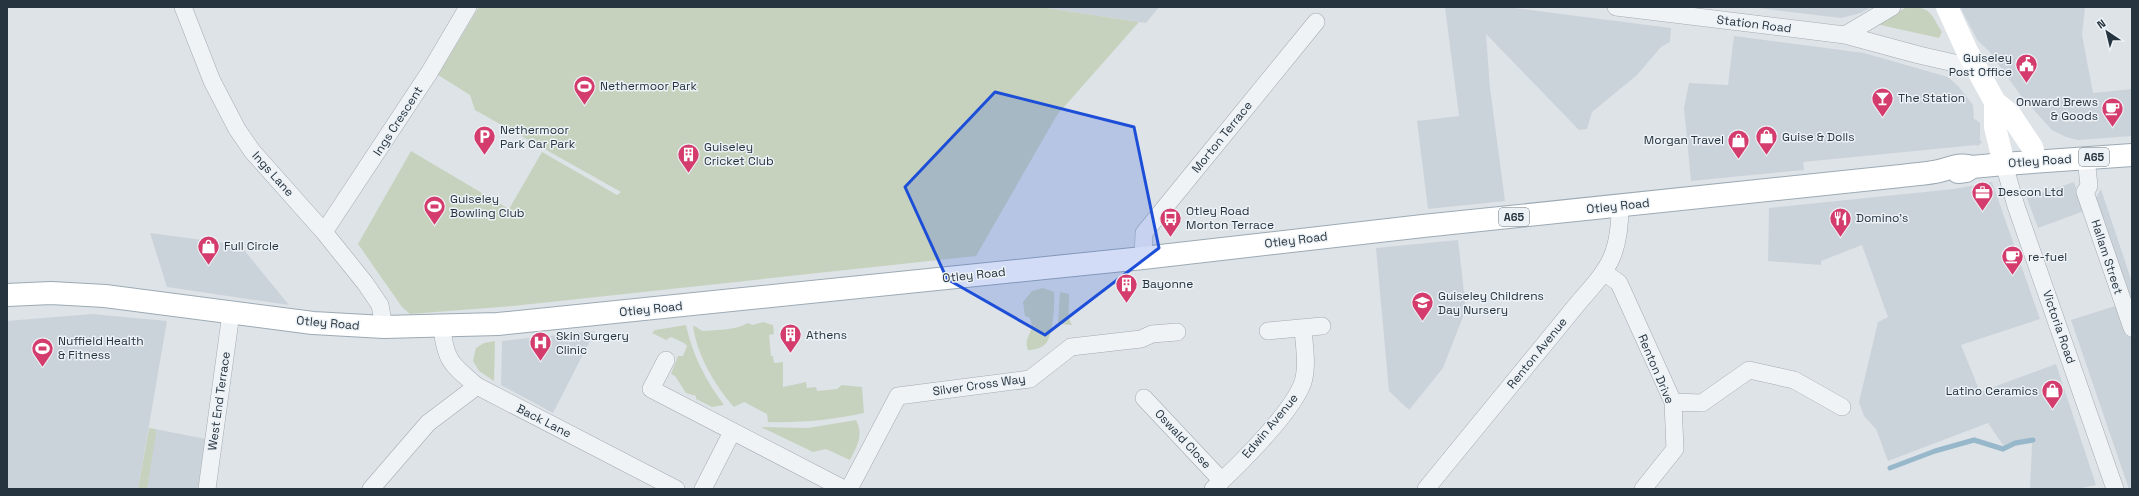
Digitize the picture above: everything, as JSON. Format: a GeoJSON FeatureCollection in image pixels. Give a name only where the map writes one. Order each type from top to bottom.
{"type":"FeatureCollection","features":[{"type":"Feature","properties":{"kind":"main road"},"geometry":{"type":"LineString","coordinates":[[1947,7],[1976,68],[1995,102],[2010,114],[2032,147],[2036,161]]}},
{"type":"Feature","properties":{"kind":"main road"},"geometry":{"type":"LineString","coordinates":[[1995,102],[1995,127],[2004,164]]}},
{"type":"Feature","properties":{"kind":"main road","name":"Otley Road"},"geometry":{"type":"LineString","coordinates":[[7,295],[50,293],[105,296],[232,314],[313,323],[384,327],[442,327],[591,316],[1142,258],[1939,171],[1948,173],[2004,164],[2132,155]]}},
{"type":"Feature","properties":{"kind":"street","name":"Ings Lane"},"geometry":{"type":"LineString","coordinates":[[183,7],[212,81],[237,129],[252,151],[324,232],[380,305],[384,327]]}},
{"type":"Feature","properties":{"kind":"street","name":"Ings Crescent"},"geometry":{"type":"LineString","coordinates":[[324,232],[429,73],[468,7]]}},
{"type":"Feature","properties":{"kind":"street","name":"Station Road"},"geometry":{"type":"LineString","coordinates":[[1616,7],[1845,34],[1919,55],[1976,68]]}},
{"type":"Feature","properties":{"kind":"street"},"geometry":{"type":"LineString","coordinates":[[1845,34],[1892,7]]}},
{"type":"Feature","properties":{"kind":"street","name":"Morton Terrace"},"geometry":{"type":"LineString","coordinates":[[1142,258],[1144,233],[1316,22]]}},
{"type":"Feature","properties":{"kind":"street","name":"Hallam Street"},"geometry":{"type":"LineString","coordinates":[[2086,158],[2089,186],[2085,192],[2132,328]]}},
{"type":"Feature","properties":{"kind":"street","name":"Victoria Road"},"geometry":{"type":"LineString","coordinates":[[2004,164],[2016,206],[2115,489]]}},
{"type":"Feature","properties":{"kind":"street","name":"Hallam Street"},"geometry":{"type":"LineString","coordinates":[[2089,186],[2095,189],[2097,194],[2128,289]]}},
{"type":"Feature","properties":{"kind":"street","name":"Renton Avenue"},"geometry":{"type":"LineString","coordinates":[[1426,489],[1574,308],[1605,273],[1614,254],[1619,233],[1620,205]]}},
{"type":"Feature","properties":{"kind":"street","name":"Renton Drive"},"geometry":{"type":"LineString","coordinates":[[1605,273],[1619,283],[1673,402],[1675,449],[1643,489]]}},
{"type":"Feature","properties":{"kind":"street","name":"West End Terrace"},"geometry":{"type":"LineString","coordinates":[[207,489],[232,314]]}},
{"type":"Feature","properties":{"kind":"street"},"geometry":{"type":"LineString","coordinates":[[1268,331],[1322,326]]}},
{"type":"Feature","properties":{"kind":"street","name":"Back Lane"},"geometry":{"type":"LineString","coordinates":[[442,327],[444,347],[452,364],[477,386],[676,489]]}},
{"type":"Feature","properties":{"kind":"street","name":"Edwin Avenue"},"geometry":{"type":"LineString","coordinates":[[1217,485],[1256,445],[1297,395],[1305,369],[1303,328]]}},
{"type":"Feature","properties":{"kind":"street","name":"Silver Cross Way"},"geometry":{"type":"LineString","coordinates":[[849,489],[898,396],[1030,379],[1071,347],[1141,339],[1152,334],[1177,332]]}},
{"type":"Feature","properties":{"kind":"street"},"geometry":{"type":"LineString","coordinates":[[666,360],[651,389],[844,489]]}},
{"type":"Feature","properties":{"kind":"street"},"geometry":{"type":"LineString","coordinates":[[1673,402],[1702,403],[1749,370],[1794,380],[1842,407]]}},
{"type":"Feature","properties":{"kind":"street"},"geometry":{"type":"LineString","coordinates":[[371,489],[428,423],[477,386]]}},
{"type":"Feature","properties":{"kind":"street","name":"Oswald Close"},"geometry":{"type":"LineString","coordinates":[[1144,398],[1217,485]]}},
{"type":"Feature","properties":{"kind":"street"},"geometry":{"type":"LineString","coordinates":[[703,489],[732,432]]}},
{"type":"Feature","properties":{"kind":"highlighted area"},"geometry":{"type":"Polygon","coordinates":[[[995,92],[1134,127],[1159,248],[1045,335],[947,279],[905,187],[995,92]]]}},
{"type":"Feature","properties":{"kind":"shaded area"},"geometry":{"type":"Polygon","coordinates":[[[1040,7],[1159,7],[1146,23],[1040,7]]]}},
{"type":"Feature","properties":{"kind":"shaded area"},"geometry":{"type":"Polygon","coordinates":[[[1445,7],[1507,7],[1671,28],[1670,42],[1661,47],[1637,75],[1592,112],[1587,129],[1579,130],[1486,34],[1490,88],[1505,201],[1428,209],[1417,121],[1459,116],[1445,7]]]}},
{"type":"Feature","properties":{"kind":"shaded area"},"geometry":{"type":"Polygon","coordinates":[[[1750,7],[1871,7],[1861,13],[1841,18],[1750,7]]]}},
{"type":"Feature","properties":{"kind":"shaded area"},"geometry":{"type":"Polygon","coordinates":[[[1960,7],[2085,7],[2082,35],[2093,93],[2132,89],[2132,136],[2078,140],[2066,137],[2052,130],[2021,96],[1989,51],[1978,41],[1960,7]]]}},
{"type":"Feature","properties":{"kind":"shaded area"},"geometry":{"type":"Polygon","coordinates":[[[1734,36],[1864,53],[1948,77],[1958,86],[1973,105],[1974,120],[1975,119],[1980,123],[1980,140],[1982,142],[1978,146],[1803,162],[1804,170],[1691,181],[1684,108],[1689,83],[1728,85],[1734,36]]]}},
{"type":"Feature","properties":{"kind":"shaded area"},"geometry":{"type":"Polygon","coordinates":[[[1992,182],[2040,319],[1961,345],[1980,392],[2056,364],[2096,485],[2077,489],[2030,489],[2032,443],[2015,446],[2002,452],[2003,445],[1988,423],[1888,461],[1876,429],[1864,416],[1859,402],[1878,322],[1888,317],[1862,245],[1821,261],[1821,265],[1768,261],[1769,208],[1954,189],[1992,182]]]}},
{"type":"Feature","properties":{"kind":"shaded area"},"geometry":{"type":"Polygon","coordinates":[[[2074,182],[2084,211],[2038,228],[2027,198],[2074,182]]]}},
{"type":"Feature","properties":{"kind":"shaded area"},"geometry":{"type":"Polygon","coordinates":[[[2101,189],[2132,282],[2132,489],[2129,489],[2071,320],[2115,306],[2123,291],[2094,201],[2101,189]]]}},
{"type":"Feature","properties":{"kind":"shaded area","name":"Full Circle"},"geometry":{"type":"Polygon","coordinates":[[[150,233],[240,245],[289,305],[167,287],[150,233]]]}},
{"type":"Feature","properties":{"kind":"shaded area","name":"Guiseley Childrens Day Nursery"},"geometry":{"type":"Polygon","coordinates":[[[1458,240],[1466,309],[1443,368],[1409,410],[1389,391],[1376,248],[1458,240]]]}},
{"type":"Feature","properties":{"kind":"shaded area"},"geometry":{"type":"Polygon","coordinates":[[[92,314],[167,321],[138,489],[7,489],[7,321],[92,314]]]}},
{"type":"Feature","properties":{"kind":"shaded area","name":"Skin Surgery Clinic"},"geometry":{"type":"Polygon","coordinates":[[[595,331],[553,413],[501,385],[502,341],[595,331]]]}},
{"type":"Feature","properties":{"kind":"shaded area"},"geometry":{"type":"Polygon","coordinates":[[[155,429],[206,439],[198,489],[147,489],[155,429]]]}},
{"type":"Feature","properties":{"kind":"green space","name":"Nethermoor Park"},"geometry":{"type":"Polygon","coordinates":[[[479,7],[1040,7],[1139,22],[1057,115],[976,256],[513,306],[410,314],[402,307],[358,244],[411,151],[509,209],[542,152],[617,195],[621,192],[475,110],[470,95],[438,75],[479,7]]]}},
{"type":"Feature","properties":{"kind":"green space"},"geometry":{"type":"Polygon","coordinates":[[[1907,7],[1921,8],[1929,12],[1942,32],[1939,38],[1876,24],[1907,7]]]}},
{"type":"Feature","properties":{"kind":"green space"},"geometry":{"type":"Polygon","coordinates":[[[1043,288],[1054,292],[1054,310],[1051,332],[1047,342],[1043,346],[1028,350],[1027,341],[1032,324],[1029,317],[1025,316],[1023,302],[1032,291],[1043,288]]]}},
{"type":"Feature","properties":{"kind":"green space"},"geometry":{"type":"Polygon","coordinates":[[[1060,292],[1069,294],[1069,314],[1072,325],[1058,324],[1060,292]]]}},
{"type":"Feature","properties":{"kind":"green space"},"geometry":{"type":"Polygon","coordinates":[[[763,322],[773,325],[774,334],[769,335],[771,356],[773,356],[774,363],[783,362],[783,387],[806,382],[807,388],[816,387],[817,391],[837,389],[842,385],[862,387],[864,413],[840,418],[792,422],[768,422],[767,414],[744,402],[734,407],[720,390],[708,370],[698,348],[693,326],[704,331],[733,328],[747,323],[753,325],[763,322]]]}},
{"type":"Feature","properties":{"kind":"green space"},"geometry":{"type":"Polygon","coordinates":[[[686,325],[700,367],[724,405],[712,407],[696,399],[696,396],[686,393],[675,376],[671,374],[678,356],[683,356],[687,346],[671,337],[666,340],[652,333],[655,330],[686,325]]]}},
{"type":"Feature","properties":{"kind":"green space"},"geometry":{"type":"Polygon","coordinates":[[[495,341],[494,381],[479,371],[473,361],[476,348],[484,343],[495,341]]]}},
{"type":"Feature","properties":{"kind":"green space"},"geometry":{"type":"Polygon","coordinates":[[[856,420],[859,431],[859,440],[850,460],[826,449],[813,452],[761,427],[808,428],[856,420]]]}},
{"type":"Feature","properties":{"kind":"green space"},"geometry":{"type":"Polygon","coordinates":[[[149,428],[155,429],[156,433],[147,489],[138,489],[149,428]]]}},
{"type":"Feature","properties":{"kind":"waterway"},"geometry":{"type":"LineString","coordinates":[[1890,468],[1935,451],[1974,440],[2003,449],[2015,443],[2033,440]]}},
{"type":"Feature","properties":{"kind":"place","name":"Guiseley Post Office"},"geometry":{"type":"Point","coordinates":[2027,84]}},
{"type":"Feature","properties":{"kind":"place","name":"Nethermoor Park"},"geometry":{"type":"Point","coordinates":[584,106]}},
{"type":"Feature","properties":{"kind":"place","name":"The Station"},"geometry":{"type":"Point","coordinates":[1883,118]}},
{"type":"Feature","properties":{"kind":"place","name":"Onward Brews & Goods"},"geometry":{"type":"Point","coordinates":[2113,128]}},
{"type":"Feature","properties":{"kind":"place","name":"Nethermoor Park Car Park"},"geometry":{"type":"Point","coordinates":[485,156]}},
{"type":"Feature","properties":{"kind":"place","name":"Guise & Dolls"},"geometry":{"type":"Point","coordinates":[1767,156]}},
{"type":"Feature","properties":{"kind":"place","name":"Morgan Travel"},"geometry":{"type":"Point","coordinates":[1739,160]}},
{"type":"Feature","properties":{"kind":"place","name":"Guiseley Cricket Club"},"geometry":{"type":"Point","coordinates":[689,174]}},
{"type":"Feature","properties":{"kind":"place","name":"Descon Ltd"},"geometry":{"type":"Point","coordinates":[1982,212]}},
{"type":"Feature","properties":{"kind":"place","name":"Guiseley Bowling Club"},"geometry":{"type":"Point","coordinates":[434,226]}},
{"type":"Feature","properties":{"kind":"place","name":"Otley Road Morton Terrace"},"geometry":{"type":"Point","coordinates":[1171,238]}},
{"type":"Feature","properties":{"kind":"place","name":"Domino's"},"geometry":{"type":"Point","coordinates":[1840,238]}},
{"type":"Feature","properties":{"kind":"place","name":"Full Circle"},"geometry":{"type":"Point","coordinates":[209,266]}},
{"type":"Feature","properties":{"kind":"place","name":"re-fuel"},"geometry":{"type":"Point","coordinates":[2012,276]}},
{"type":"Feature","properties":{"kind":"place","name":"Bayonne"},"geometry":{"type":"Point","coordinates":[1127,304]}},
{"type":"Feature","properties":{"kind":"place","name":"Guiseley Childrens Day Nursery"},"geometry":{"type":"Point","coordinates":[1422,322]}},
{"type":"Feature","properties":{"kind":"place","name":"Athens"},"geometry":{"type":"Point","coordinates":[791,354]}},
{"type":"Feature","properties":{"kind":"place","name":"Skin Surgery Clinic"},"geometry":{"type":"Point","coordinates":[540,362]}},
{"type":"Feature","properties":{"kind":"place","name":"Nuffield Health & Fitness"},"geometry":{"type":"Point","coordinates":[42,368]}},
{"type":"Feature","properties":{"kind":"place","name":"Latino Ceramics"},"geometry":{"type":"Point","coordinates":[2053,410]}}]}
